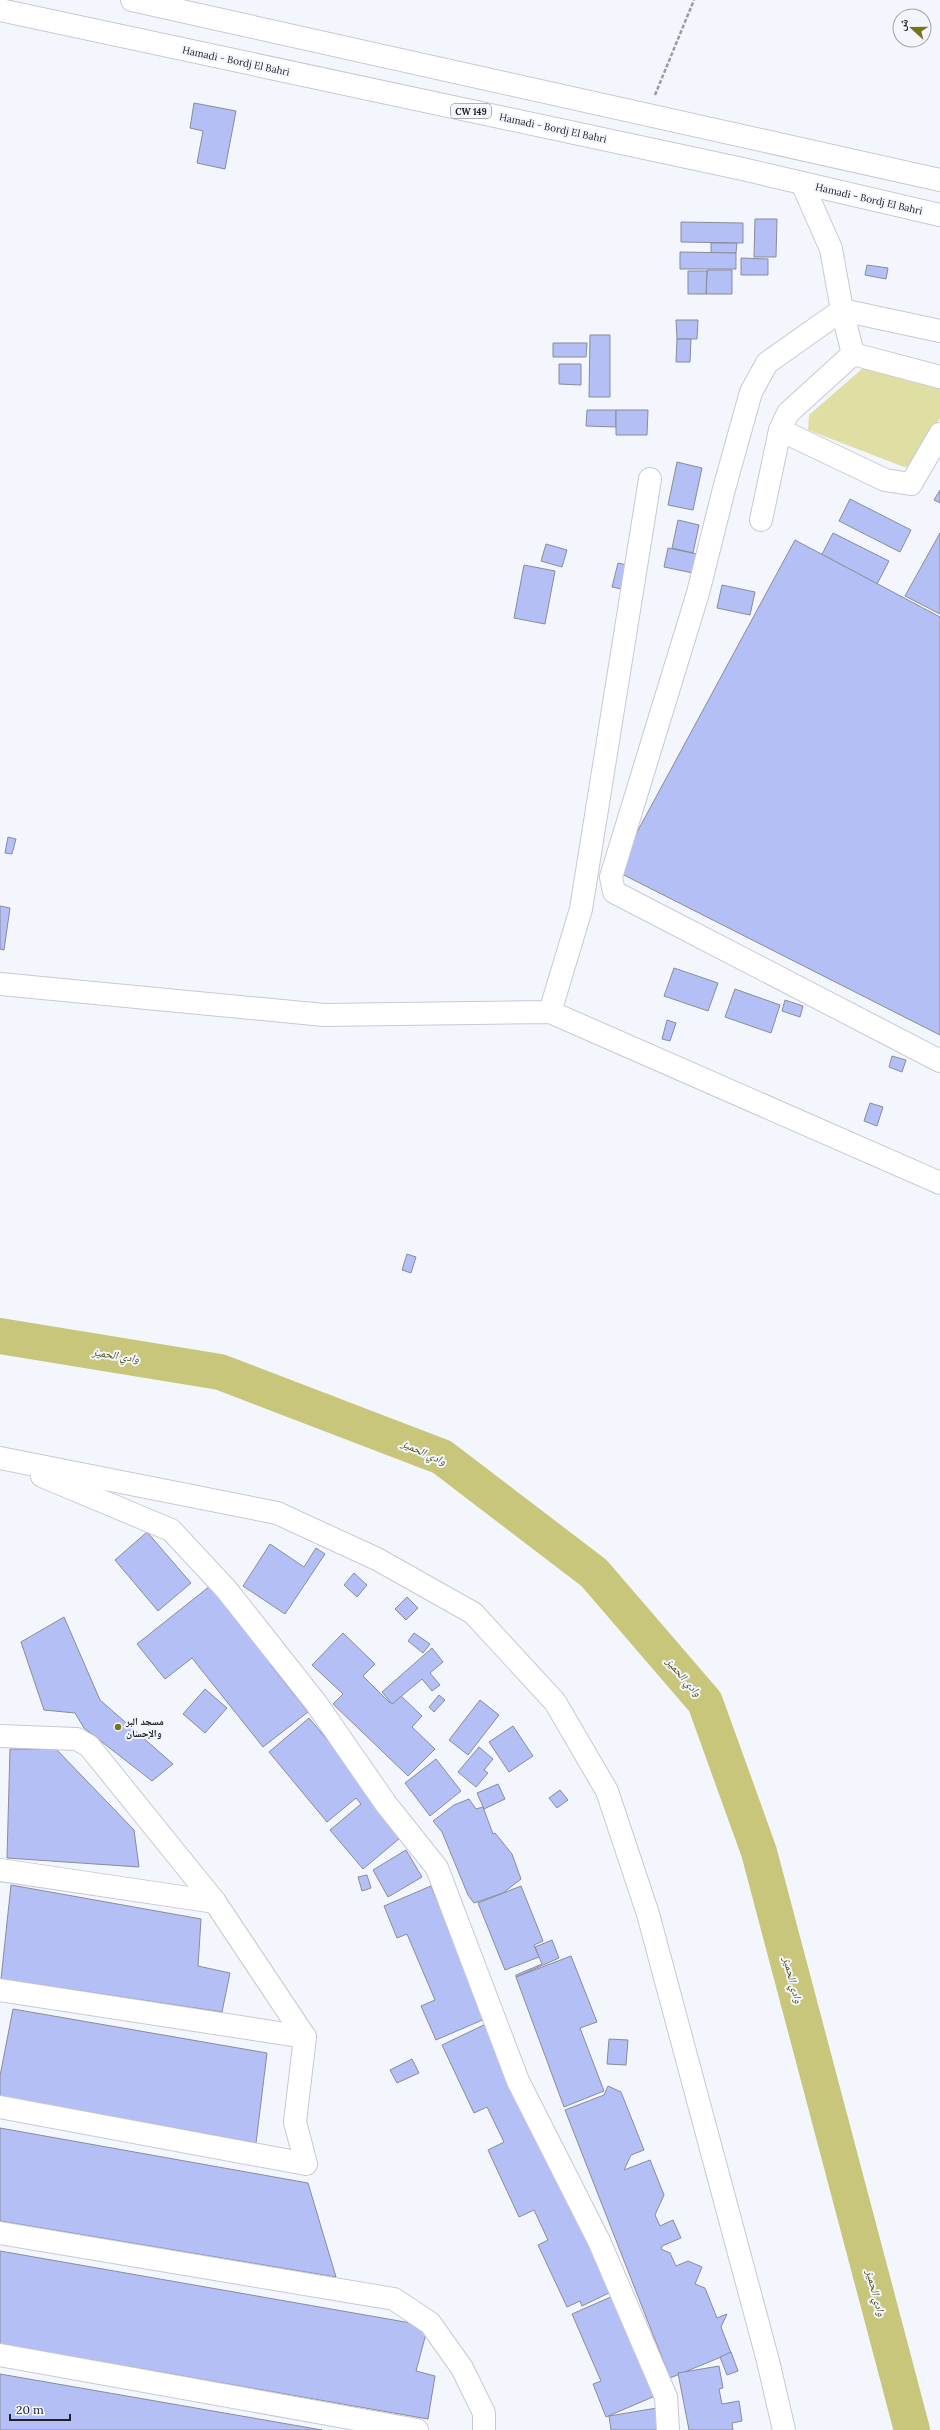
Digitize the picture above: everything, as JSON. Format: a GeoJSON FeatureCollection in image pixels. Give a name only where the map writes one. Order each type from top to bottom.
{"type":"FeatureCollection","features":[{"type":"Feature","properties":{"kind":"main road"},"geometry":{"type":"LineString","coordinates":[[132,0],[940,180]]}},
{"type":"Feature","properties":{"kind":"main road","name":"Hamadi - Bordj El Bahri"},"geometry":{"type":"LineString","coordinates":[[0,10],[802,183],[940,215]]}},
{"type":"Feature","properties":{"kind":"main road"},"geometry":{"type":"LineString","coordinates":[[0,14],[26,16]]}},
{"type":"Feature","properties":{"kind":"main road"},"geometry":{"type":"LineString","coordinates":[[802,183],[831,249],[852,354]]}},
{"type":"Feature","properties":{"kind":"main road"},"geometry":{"type":"LineString","coordinates":[[940,331],[842,310],[767,364],[751,392],[724,489],[698,593],[611,877],[614,892],[940,1061]]}},
{"type":"Feature","properties":{"kind":"main road"},"geometry":{"type":"LineString","coordinates":[[852,354],[940,377]]}},
{"type":"Feature","properties":{"kind":"main road"},"geometry":{"type":"LineString","coordinates":[[760,520],[780,430],[788,413],[852,354]]}},
{"type":"Feature","properties":{"kind":"main road"},"geometry":{"type":"LineString","coordinates":[[780,430],[884,480],[911,484],[940,434]]}},
{"type":"Feature","properties":{"kind":"main road"},"geometry":{"type":"LineString","coordinates":[[550,1012],[581,908],[650,479]]}},
{"type":"Feature","properties":{"kind":"main road"},"geometry":{"type":"LineString","coordinates":[[0,984],[324,1015],[550,1012],[940,1184]]}},
{"type":"Feature","properties":{"kind":"main road"},"geometry":{"type":"LineString","coordinates":[[0,1458],[171,1530],[226,1589],[316,1703],[386,1804],[437,1868],[518,2081],[599,2241],[666,2397],[668,2430]]}},
{"type":"Feature","properties":{"kind":"main road"},"geometry":{"type":"LineString","coordinates":[[0,1458],[277,1513],[377,1559],[473,1613],[555,1702],[607,1791],[648,1914],[766,2353],[784,2430]]}},
{"type":"Feature","properties":{"kind":"main road"},"geometry":{"type":"LineString","coordinates":[[0,1736],[77,1739],[89,1746],[215,1902],[305,2037],[295,2122],[306,2164],[0,2107]]}},
{"type":"Feature","properties":{"kind":"main road"},"geometry":{"type":"LineString","coordinates":[[0,1870],[215,1902]]}},
{"type":"Feature","properties":{"kind":"main road"},"geometry":{"type":"LineString","coordinates":[[0,1990],[305,2037]]}},
{"type":"Feature","properties":{"kind":"main road"},"geometry":{"type":"LineString","coordinates":[[0,2233],[394,2300],[430,2323],[462,2368],[484,2413],[484,2430]]}},
{"type":"Feature","properties":{"kind":"main road"},"geometry":{"type":"LineString","coordinates":[[0,2355],[417,2430]]}},
{"type":"Feature","properties":{"kind":"path"},"geometry":{"type":"LineString","coordinates":[[647,114],[694,0]]}},
{"type":"Feature","properties":{"kind":"green space"},"geometry":{"type":"Polygon","coordinates":[[[863,368],[940,388],[940,418],[915,465],[904,467],[808,430],[809,415],[863,368]]]}},
{"type":"Feature","properties":{"kind":"building"},"geometry":{"type":"Polygon","coordinates":[[[194,103],[236,111],[225,169],[197,163],[203,131],[190,128],[194,103]]]}},
{"type":"Feature","properties":{"kind":"building"},"geometry":{"type":"Polygon","coordinates":[[[755,219],[777,219],[776,257],[754,257],[755,219]]]}},
{"type":"Feature","properties":{"kind":"building"},"geometry":{"type":"Polygon","coordinates":[[[681,222],[743,223],[743,243],[681,242],[681,222]]]}},
{"type":"Feature","properties":{"kind":"building"},"geometry":{"type":"Polygon","coordinates":[[[711,243],[737,243],[736,253],[711,253],[711,243]]]}},
{"type":"Feature","properties":{"kind":"building"},"geometry":{"type":"Polygon","coordinates":[[[680,252],[736,253],[736,269],[680,269],[680,252]]]}},
{"type":"Feature","properties":{"kind":"building"},"geometry":{"type":"Polygon","coordinates":[[[741,258],[768,259],[768,275],[741,275],[741,258]]]}},
{"type":"Feature","properties":{"kind":"building"},"geometry":{"type":"Polygon","coordinates":[[[867,265],[888,268],[886,279],[865,275],[867,265]]]}},
{"type":"Feature","properties":{"kind":"building"},"geometry":{"type":"Polygon","coordinates":[[[707,270],[732,270],[732,294],[706,294],[707,270]]]}},
{"type":"Feature","properties":{"kind":"building"},"geometry":{"type":"Polygon","coordinates":[[[688,271],[707,271],[706,294],[688,294],[688,271]]]}},
{"type":"Feature","properties":{"kind":"building"},"geometry":{"type":"Polygon","coordinates":[[[676,320],[698,320],[697,339],[677,339],[676,320]]]}},
{"type":"Feature","properties":{"kind":"building"},"geometry":{"type":"Polygon","coordinates":[[[590,335],[610,335],[610,397],[589,397],[590,335]]]}},
{"type":"Feature","properties":{"kind":"building"},"geometry":{"type":"Polygon","coordinates":[[[677,339],[691,339],[690,362],[676,362],[677,339]]]}},
{"type":"Feature","properties":{"kind":"building"},"geometry":{"type":"Polygon","coordinates":[[[553,343],[587,343],[586,357],[553,357],[553,343]]]}},
{"type":"Feature","properties":{"kind":"building"},"geometry":{"type":"Polygon","coordinates":[[[559,364],[581,364],[581,385],[559,384],[559,364]]]}},
{"type":"Feature","properties":{"kind":"building"},"geometry":{"type":"Polygon","coordinates":[[[587,410],[616,410],[616,427],[586,426],[587,410]]]}},
{"type":"Feature","properties":{"kind":"building"},"geometry":{"type":"Polygon","coordinates":[[[616,410],[648,410],[647,435],[616,435],[616,410]]]}},
{"type":"Feature","properties":{"kind":"building"},"geometry":{"type":"Polygon","coordinates":[[[677,462],[702,468],[693,510],[668,505],[677,462]]]}},
{"type":"Feature","properties":{"kind":"building"},"geometry":{"type":"Polygon","coordinates":[[[940,490],[940,503],[934,500],[940,490]]]}},
{"type":"Feature","properties":{"kind":"building"},"geometry":{"type":"Polygon","coordinates":[[[850,499],[911,530],[900,552],[839,521],[850,499]]]}},
{"type":"Feature","properties":{"kind":"building"},"geometry":{"type":"Polygon","coordinates":[[[678,520],[699,525],[693,553],[672,548],[678,520]]]}},
{"type":"Feature","properties":{"kind":"building"},"geometry":{"type":"Polygon","coordinates":[[[833,533],[889,561],[876,586],[820,558],[833,533]]]}},
{"type":"Feature","properties":{"kind":"building"},"geometry":{"type":"Polygon","coordinates":[[[940,533],[940,614],[905,596],[940,533]]]}},
{"type":"Feature","properties":{"kind":"building"},"geometry":{"type":"Polygon","coordinates":[[[795,540],[940,617],[940,1035],[616,871],[795,540]]]}},
{"type":"Feature","properties":{"kind":"building"},"geometry":{"type":"Polygon","coordinates":[[[546,544],[567,550],[562,567],[541,561],[546,544]]]}},
{"type":"Feature","properties":{"kind":"building"},"geometry":{"type":"Polygon","coordinates":[[[668,548],[697,554],[693,573],[664,567],[668,548]]]}},
{"type":"Feature","properties":{"kind":"building"},"geometry":{"type":"Polygon","coordinates":[[[618,563],[631,566],[626,590],[612,587],[618,563]]]}},
{"type":"Feature","properties":{"kind":"building"},"geometry":{"type":"Polygon","coordinates":[[[524,565],[555,571],[545,624],[514,618],[524,565]]]}},
{"type":"Feature","properties":{"kind":"building"},"geometry":{"type":"Polygon","coordinates":[[[722,585],[755,592],[750,615],[717,608],[722,585]]]}},
{"type":"Feature","properties":{"kind":"building"},"geometry":{"type":"Polygon","coordinates":[[[8,837],[16,839],[12,854],[5,853],[8,837]]]}},
{"type":"Feature","properties":{"kind":"building"},"geometry":{"type":"Polygon","coordinates":[[[0,906],[10,908],[4,950],[0,949],[0,906]]]}},
{"type":"Feature","properties":{"kind":"building"},"geometry":{"type":"Polygon","coordinates":[[[674,968],[718,983],[708,1011],[664,996],[674,968]]]}},
{"type":"Feature","properties":{"kind":"building"},"geometry":{"type":"Polygon","coordinates":[[[735,989],[780,1005],[771,1033],[725,1017],[735,989]]]}},
{"type":"Feature","properties":{"kind":"building"},"geometry":{"type":"Polygon","coordinates":[[[785,1000],[803,1006],[800,1017],[782,1011],[785,1000]]]}},
{"type":"Feature","properties":{"kind":"building"},"geometry":{"type":"Polygon","coordinates":[[[667,1020],[676,1023],[670,1041],[662,1039],[667,1020]]]}},
{"type":"Feature","properties":{"kind":"building"},"geometry":{"type":"Polygon","coordinates":[[[892,1056],[906,1060],[902,1072],[889,1067],[892,1056]]]}},
{"type":"Feature","properties":{"kind":"building"},"geometry":{"type":"Polygon","coordinates":[[[870,1103],[883,1107],[877,1126],[864,1121],[870,1103]]]}},
{"type":"Feature","properties":{"kind":"building"},"geometry":{"type":"Polygon","coordinates":[[[407,1254],[416,1257],[411,1273],[402,1270],[407,1254]]]}},
{"type":"Feature","properties":{"kind":"building"},"geometry":{"type":"Polygon","coordinates":[[[147,1532],[191,1583],[158,1611],[115,1560],[147,1532]]]}},
{"type":"Feature","properties":{"kind":"building"},"geometry":{"type":"Polygon","coordinates":[[[270,1544],[304,1567],[316,1548],[325,1554],[285,1614],[243,1586],[270,1544]]]}},
{"type":"Feature","properties":{"kind":"building"},"geometry":{"type":"Polygon","coordinates":[[[354,1573],[367,1585],[357,1597],[344,1585],[354,1573]]]}},
{"type":"Feature","properties":{"kind":"building"},"geometry":{"type":"Polygon","coordinates":[[[215,1582],[276,1658],[270,1664],[308,1712],[263,1747],[192,1658],[165,1679],[137,1644],[215,1582]]]}},
{"type":"Feature","properties":{"kind":"building"},"geometry":{"type":"Polygon","coordinates":[[[407,1597],[418,1608],[406,1620],[395,1609],[407,1597]]]}},
{"type":"Feature","properties":{"kind":"building"},"geometry":{"type":"Polygon","coordinates":[[[64,1617],[100,1700],[173,1764],[152,1781],[84,1728],[75,1713],[44,1710],[21,1642],[64,1617]]]}},
{"type":"Feature","properties":{"kind":"building"},"geometry":{"type":"Polygon","coordinates":[[[343,1633],[375,1664],[363,1676],[390,1703],[399,1694],[422,1716],[412,1727],[435,1749],[408,1776],[333,1704],[343,1694],[312,1665],[343,1633]]]}},
{"type":"Feature","properties":{"kind":"building"},"geometry":{"type":"Polygon","coordinates":[[[414,1633],[430,1644],[423,1653],[408,1641],[414,1633]]]}},
{"type":"Feature","properties":{"kind":"building"},"geometry":{"type":"Polygon","coordinates":[[[432,1648],[443,1662],[430,1673],[440,1685],[432,1691],[422,1679],[392,1704],[382,1692],[432,1648]]]}},
{"type":"Feature","properties":{"kind":"building"},"geometry":{"type":"Polygon","coordinates":[[[205,1689],[227,1708],[205,1733],[183,1714],[205,1689]]]}},
{"type":"Feature","properties":{"kind":"building"},"geometry":{"type":"Polygon","coordinates":[[[439,1695],[445,1700],[434,1712],[429,1707],[439,1695]]]}},
{"type":"Feature","properties":{"kind":"building"},"geometry":{"type":"Polygon","coordinates":[[[480,1700],[499,1715],[468,1755],[449,1740],[480,1700]]]}},
{"type":"Feature","properties":{"kind":"building"},"geometry":{"type":"Polygon","coordinates":[[[309,1718],[406,1833],[363,1869],[330,1830],[361,1804],[356,1798],[327,1822],[269,1752],[309,1718]]]}},
{"type":"Feature","properties":{"kind":"building"},"geometry":{"type":"Polygon","coordinates":[[[513,1726],[533,1756],[509,1772],[489,1742],[513,1726]]]}},
{"type":"Feature","properties":{"kind":"building"},"geometry":{"type":"Polygon","coordinates":[[[479,1747],[493,1759],[484,1770],[488,1773],[476,1787],[458,1772],[479,1747]]]}},
{"type":"Feature","properties":{"kind":"building"},"geometry":{"type":"Polygon","coordinates":[[[10,1749],[56,1749],[134,1830],[139,1867],[7,1858],[10,1749]]]}},
{"type":"Feature","properties":{"kind":"building"},"geometry":{"type":"Polygon","coordinates":[[[436,1759],[461,1791],[430,1816],[405,1783],[436,1759]]]}},
{"type":"Feature","properties":{"kind":"building"},"geometry":{"type":"Polygon","coordinates":[[[498,1784],[505,1799],[484,1809],[477,1793],[498,1784]]]}},
{"type":"Feature","properties":{"kind":"building"},"geometry":{"type":"Polygon","coordinates":[[[560,1790],[568,1800],[557,1808],[549,1798],[560,1790]]]}},
{"type":"Feature","properties":{"kind":"building"},"geometry":{"type":"Polygon","coordinates":[[[469,1799],[476,1809],[483,1807],[493,1834],[495,1833],[512,1854],[521,1879],[503,1893],[474,1903],[468,1895],[442,1832],[433,1821],[454,1805],[469,1799]]]}},
{"type":"Feature","properties":{"kind":"building"},"geometry":{"type":"Polygon","coordinates":[[[406,1850],[422,1877],[388,1897],[373,1870],[406,1850]]]}},
{"type":"Feature","properties":{"kind":"building"},"geometry":{"type":"Polygon","coordinates":[[[367,1875],[371,1888],[362,1891],[358,1877],[367,1875]]]}},
{"type":"Feature","properties":{"kind":"building"},"geometry":{"type":"Polygon","coordinates":[[[11,1885],[201,1919],[198,1966],[230,1973],[222,2012],[1,1979],[11,1885]]]}},
{"type":"Feature","properties":{"kind":"building"},"geometry":{"type":"Polygon","coordinates":[[[431,1886],[487,2018],[436,2040],[421,2006],[435,2000],[407,1934],[397,1938],[384,1906],[431,1886]]]}},
{"type":"Feature","properties":{"kind":"building"},"geometry":{"type":"Polygon","coordinates":[[[521,1886],[543,1941],[534,1945],[539,1957],[505,1970],[478,1903],[521,1886]]]}},
{"type":"Feature","properties":{"kind":"building"},"geometry":{"type":"Polygon","coordinates":[[[552,1940],[559,1958],[516,1977],[516,1975],[542,1964],[535,1947],[552,1940]]]}},
{"type":"Feature","properties":{"kind":"building"},"geometry":{"type":"Polygon","coordinates":[[[571,1956],[597,2022],[580,2028],[604,2091],[564,2107],[516,1977],[571,1956]]]}},
{"type":"Feature","properties":{"kind":"building"},"geometry":{"type":"Polygon","coordinates":[[[13,2009],[267,2053],[256,2143],[0,2096],[0,2076],[13,2009]]]}},
{"type":"Feature","properties":{"kind":"building"},"geometry":{"type":"Polygon","coordinates":[[[488,2023],[613,2291],[582,2306],[580,2301],[567,2307],[538,2245],[548,2240],[534,2210],[519,2217],[488,2150],[504,2142],[487,2107],[474,2113],[442,2045],[488,2023]]]}},
{"type":"Feature","properties":{"kind":"building"},"geometry":{"type":"Polygon","coordinates":[[[609,2039],[628,2040],[626,2065],[607,2064],[609,2039]]]}},
{"type":"Feature","properties":{"kind":"building"},"geometry":{"type":"Polygon","coordinates":[[[412,2059],[419,2073],[397,2083],[390,2070],[412,2059]]]}},
{"type":"Feature","properties":{"kind":"building"},"geometry":{"type":"Polygon","coordinates":[[[608,2086],[621,2092],[644,2150],[631,2155],[624,2170],[650,2160],[664,2195],[655,2215],[660,2226],[673,2220],[681,2238],[662,2246],[661,2249],[670,2253],[676,2266],[688,2261],[702,2267],[695,2284],[705,2288],[717,2318],[727,2314],[721,2327],[731,2353],[670,2378],[565,2110],[604,2095],[608,2086]]]}},
{"type":"Feature","properties":{"kind":"building"},"geometry":{"type":"Polygon","coordinates":[[[0,2128],[308,2183],[336,2277],[0,2221],[0,2128]]]}},
{"type":"Feature","properties":{"kind":"building"},"geometry":{"type":"Polygon","coordinates":[[[0,2251],[428,2326],[416,2371],[435,2376],[428,2419],[0,2344],[0,2251]]]}},
{"type":"Feature","properties":{"kind":"building"},"geometry":{"type":"Polygon","coordinates":[[[613,2296],[655,2396],[606,2417],[593,2384],[601,2381],[572,2314],[613,2296]]]}},
{"type":"Feature","properties":{"kind":"building"},"geometry":{"type":"Polygon","coordinates":[[[731,2352],[738,2371],[727,2375],[720,2357],[731,2352]]]}},
{"type":"Feature","properties":{"kind":"building"},"geometry":{"type":"Polygon","coordinates":[[[719,2366],[723,2388],[719,2389],[722,2404],[739,2401],[742,2421],[732,2423],[733,2430],[689,2430],[678,2373],[719,2366]]]}},
{"type":"Feature","properties":{"kind":"building"},"geometry":{"type":"Polygon","coordinates":[[[0,2374],[322,2430],[0,2430],[0,2374]]]}},
{"type":"Feature","properties":{"kind":"building"},"geometry":{"type":"Polygon","coordinates":[[[657,2408],[661,2430],[611,2430],[609,2416],[657,2408]]]}},
{"type":"Feature","properties":{"kind":"waterway","name":"وادي الحميز"},"geometry":{"type":"LineString","coordinates":[[0,1336],[220,1372],[442,1457],[594,1573],[705,1702],[759,1852],[912,2430]]}},
{"type":"Feature","properties":{"kind":"place","name":"مسجد البر والإحسان"},"geometry":{"type":"Point","coordinates":[118,1727]}}]}
